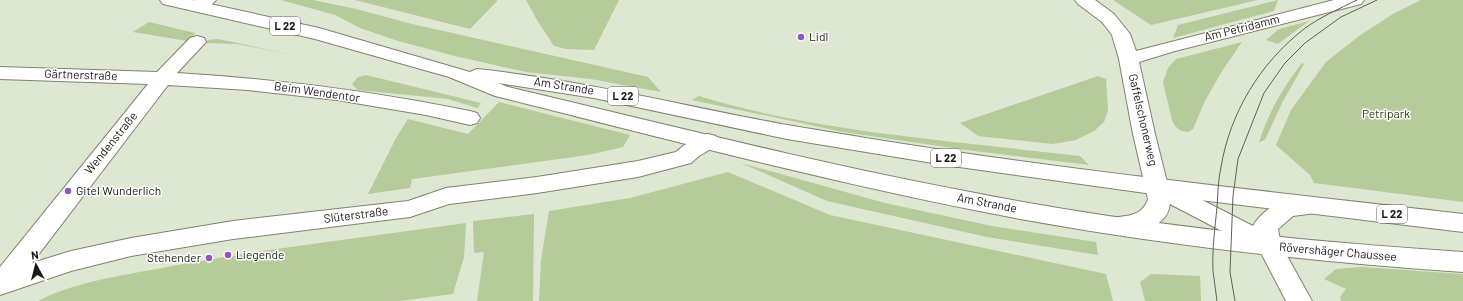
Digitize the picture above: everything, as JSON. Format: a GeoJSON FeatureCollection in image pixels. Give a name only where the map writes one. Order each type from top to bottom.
{"type":"FeatureCollection","features":[{"type":"Feature","properties":{"kind":"street","name":"Am Strande"},"geometry":{"type":"LineString","coordinates":[[169,0],[202,3],[319,34],[456,73],[502,92],[967,200],[1113,226],[1269,245]]}},
{"type":"Feature","properties":{"kind":"street","name":"Gaffelschonerweg"},"geometry":{"type":"LineString","coordinates":[[1084,0],[1108,18],[1121,34],[1130,59],[1144,134],[1160,199],[1156,212],[1146,220],[1132,224],[1113,226]]}},
{"type":"Feature","properties":{"kind":"street","name":"Am Petridamm"},"geometry":{"type":"LineString","coordinates":[[1130,59],[1196,40],[1355,0]]}},
{"type":"Feature","properties":{"kind":"street","name":"Wendenstraße"},"geometry":{"type":"LineString","coordinates":[[0,286],[69,196],[179,58],[197,42]]}},
{"type":"Feature","properties":{"kind":"street","name":"Gärtnerstraße"},"geometry":{"type":"LineString","coordinates":[[0,73],[163,78]]}},
{"type":"Feature","properties":{"kind":"street","name":"Am Strande"},"geometry":{"type":"LineString","coordinates":[[456,73],[519,78],[605,93],[788,132],[960,161],[1158,187],[1321,206]]}},
{"type":"Feature","properties":{"kind":"street","name":"Beim Wendentor"},"geometry":{"type":"LineString","coordinates":[[163,78],[251,83],[302,89],[420,106],[470,118]]}},
{"type":"Feature","properties":{"kind":"street","name":"Am Strande"},"geometry":{"type":"LineString","coordinates":[[708,141],[788,132]]}},
{"type":"Feature","properties":{"kind":"street","name":"Slüterstraße"},"geometry":{"type":"LineString","coordinates":[[0,286],[71,260],[131,248],[233,230],[410,208],[446,196],[551,183],[638,169],[683,158],[691,151],[708,141]]}},
{"type":"Feature","properties":{"kind":"street"},"geometry":{"type":"LineString","coordinates":[[1158,187],[1269,245],[1299,301]]}},
{"type":"Feature","properties":{"kind":"street","name":"Rövershäger Chaussee"},"geometry":{"type":"LineString","coordinates":[[1463,222],[1321,206],[1291,208],[1275,215],[1265,227],[1269,245],[1331,252],[1463,262]]}},
{"type":"Feature","properties":{"kind":"green space"},"geometry":{"type":"Polygon","coordinates":[[[281,0],[313,0],[356,9],[412,24],[648,77],[661,92],[591,79],[526,72],[455,56],[398,41],[360,28],[335,15],[281,0]]]}},
{"type":"Feature","properties":{"kind":"green space"},"geometry":{"type":"Polygon","coordinates":[[[355,0],[497,0],[497,1],[470,29],[355,0]]]}},
{"type":"Feature","properties":{"kind":"green space"},"geometry":{"type":"Polygon","coordinates":[[[526,0],[619,0],[594,50],[566,49],[554,46],[526,0]]]}},
{"type":"Feature","properties":{"kind":"green space"},"geometry":{"type":"Polygon","coordinates":[[[1113,0],[1258,0],[1151,25],[1113,0]]]}},
{"type":"Feature","properties":{"kind":"green space"},"geometry":{"type":"Polygon","coordinates":[[[1278,0],[1274,11],[1173,38],[1178,25],[1278,0]]]}},
{"type":"Feature","properties":{"kind":"green space","name":"Petripark"},"geometry":{"type":"Polygon","coordinates":[[[1421,0],[1463,0],[1463,202],[1314,183],[1310,175],[1276,145],[1291,110],[1326,62],[1359,36],[1393,14],[1421,0]]]}},
{"type":"Feature","properties":{"kind":"green space"},"geometry":{"type":"Polygon","coordinates":[[[1309,21],[1278,44],[1266,40],[1279,29],[1309,21]]]}},
{"type":"Feature","properties":{"kind":"green space"},"geometry":{"type":"Polygon","coordinates":[[[149,22],[195,33],[192,39],[187,41],[133,32],[149,22]]]}},
{"type":"Feature","properties":{"kind":"green space"},"geometry":{"type":"Polygon","coordinates":[[[218,39],[298,56],[237,44],[204,43],[208,40],[218,39]]]}},
{"type":"Feature","properties":{"kind":"green space"},"geometry":{"type":"Polygon","coordinates":[[[1242,42],[1222,71],[1204,103],[1193,129],[1188,132],[1181,131],[1175,126],[1172,120],[1163,82],[1168,68],[1176,59],[1242,42]]]}},
{"type":"Feature","properties":{"kind":"green space"},"geometry":{"type":"Polygon","coordinates":[[[1302,63],[1304,64],[1282,103],[1265,140],[1259,142],[1267,120],[1277,100],[1302,63]]]}},
{"type":"Feature","properties":{"kind":"green space"},"geometry":{"type":"Polygon","coordinates":[[[366,75],[481,103],[477,108],[448,99],[358,90],[352,84],[358,77],[366,75]]]}},
{"type":"Feature","properties":{"kind":"green space"},"geometry":{"type":"Polygon","coordinates":[[[1098,76],[1106,79],[1108,111],[1104,122],[1094,131],[1076,140],[1053,144],[978,136],[960,123],[1098,76]]]}},
{"type":"Feature","properties":{"kind":"green space"},"geometry":{"type":"Polygon","coordinates":[[[699,96],[763,113],[849,129],[1080,156],[1089,165],[966,150],[843,132],[692,100],[699,96]]]}},
{"type":"Feature","properties":{"kind":"green space"},"geometry":{"type":"Polygon","coordinates":[[[499,102],[630,135],[623,147],[588,155],[412,179],[410,188],[368,194],[396,138],[408,119],[468,134],[499,102]]]}},
{"type":"Feature","properties":{"kind":"green space"},"geometry":{"type":"Polygon","coordinates":[[[741,163],[885,203],[992,226],[1096,242],[1098,255],[987,237],[827,201],[741,163]]]}},
{"type":"Feature","properties":{"kind":"green space"},"geometry":{"type":"Polygon","coordinates":[[[728,172],[830,215],[1106,274],[1113,301],[539,301],[541,260],[549,211],[630,198],[728,172]]]}},
{"type":"Feature","properties":{"kind":"green space"},"geometry":{"type":"Polygon","coordinates":[[[534,214],[533,301],[477,301],[484,252],[474,253],[473,221],[534,214]]]}},
{"type":"Feature","properties":{"kind":"green space"},"geometry":{"type":"Polygon","coordinates":[[[466,223],[464,257],[453,294],[400,301],[38,301],[70,288],[121,275],[282,248],[466,223]]]}},
{"type":"Feature","properties":{"kind":"green space"},"geometry":{"type":"Polygon","coordinates":[[[1361,267],[1463,274],[1463,301],[1341,301],[1340,297],[1346,289],[1324,279],[1336,269],[1361,267]]]}},
{"type":"Feature","properties":{"kind":"green space"},"geometry":{"type":"Polygon","coordinates":[[[1151,274],[1200,276],[1201,301],[1145,301],[1140,282],[1151,274]]]}},
{"type":"Feature","properties":{"kind":"tram line"},"geometry":{"type":"LineString","coordinates":[[1217,301],[1213,271],[1213,255],[1219,177],[1225,147],[1240,109],[1249,90],[1261,73],[1288,42],[1316,21],[1357,0]]}},
{"type":"Feature","properties":{"kind":"tram line"},"geometry":{"type":"LineString","coordinates":[[1235,301],[1230,272],[1233,196],[1238,159],[1264,93],[1285,63],[1305,43],[1341,17],[1377,0]]}},
{"type":"Feature","properties":{"kind":"place","name":"Lidl"},"geometry":{"type":"Point","coordinates":[801,37]}},
{"type":"Feature","properties":{"kind":"place","name":"Gitel Wunderlich"},"geometry":{"type":"Point","coordinates":[68,191]}},
{"type":"Feature","properties":{"kind":"place","name":"Liegende"},"geometry":{"type":"Point","coordinates":[228,255]}},
{"type":"Feature","properties":{"kind":"place","name":"Stehender"},"geometry":{"type":"Point","coordinates":[209,258]}}]}
